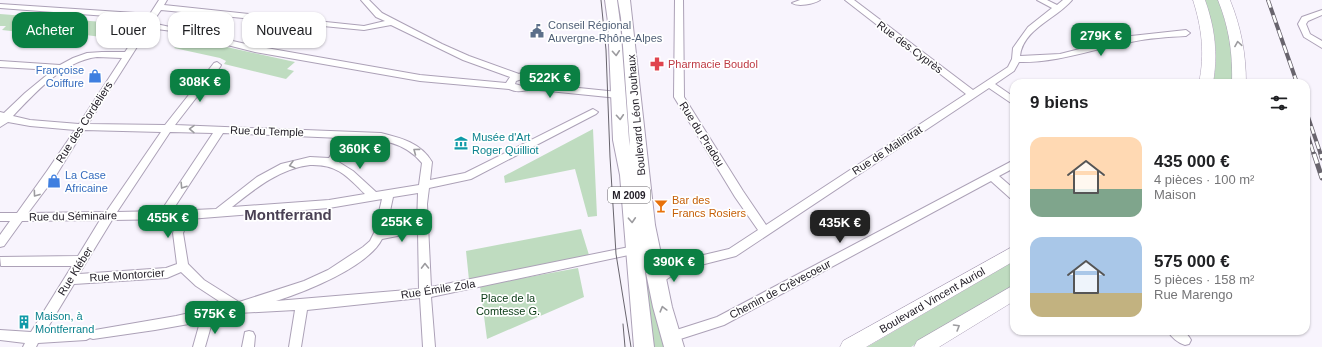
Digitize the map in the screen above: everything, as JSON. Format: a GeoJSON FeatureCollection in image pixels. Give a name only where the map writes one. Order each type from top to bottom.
{"type":"FeatureCollection","features":[{"type":"Feature","properties":{"kind":"main road","name":"Boulevard Léon Jouhaux"},"geometry":{"type":"LineString","coordinates":[[611,0],[614,22],[621,140],[628,176],[644,347]]}},
{"type":"Feature","properties":{"kind":"main road","name":"Boulevard Léon Jouhaux"},"geometry":{"type":"LineString","coordinates":[[624,0],[651,257],[672,342]]}},
{"type":"Feature","properties":{"kind":"main road"},"geometry":{"type":"LineString","coordinates":[[1199,0],[1206,21],[1210,45],[1207,79]]}},
{"type":"Feature","properties":{"kind":"main road"},"geometry":{"type":"LineString","coordinates":[[1224,0],[1232,19],[1237,40],[1240,64],[1239,79]]}},
{"type":"Feature","properties":{"kind":"main road"},"geometry":{"type":"LineString","coordinates":[[618,95],[625,92],[633,84]]}},
{"type":"Feature","properties":{"kind":"main road"},"geometry":{"type":"LineString","coordinates":[[618,95],[628,102],[630,108],[635,112]]}},
{"type":"Feature","properties":{"kind":"main road","name":"Boulevard Vincent Auriol"},"geometry":{"type":"LineString","coordinates":[[849,347],[1010,255]]}},
{"type":"Feature","properties":{"kind":"main road"},"geometry":{"type":"LineString","coordinates":[[923,347],[1010,294]]}},
{"type":"Feature","properties":{"kind":"street"},"geometry":{"type":"LineString","coordinates":[[367,0],[379,15],[392,22],[466,58],[517,76],[529,76],[532,80],[532,84]]}},
{"type":"Feature","properties":{"kind":"street","name":"Rue du Pradou"},"geometry":{"type":"LineString","coordinates":[[679,0],[679,97],[739,194],[765,231]]}},
{"type":"Feature","properties":{"kind":"street"},"geometry":{"type":"LineString","coordinates":[[796,2],[816,0]]}},
{"type":"Feature","properties":{"kind":"street","name":"Rue des Cyprès"},"geometry":{"type":"LineString","coordinates":[[849,0],[972,94]]}},
{"type":"Feature","properties":{"kind":"street"},"geometry":{"type":"LineString","coordinates":[[1041,0],[1058,8]]}},
{"type":"Feature","properties":{"kind":"street","name":"Rue de Malintrat"},"geometry":{"type":"LineString","coordinates":[[656,281],[678,266],[732,253],[1012,69],[1016,59],[1017,48],[1031,29],[1068,0]]}},
{"type":"Feature","properties":{"kind":"street"},"geometry":{"type":"LineString","coordinates":[[161,4],[186,10],[364,28],[392,22]]}},
{"type":"Feature","properties":{"kind":"street"},"geometry":{"type":"LineString","coordinates":[[0,6],[97,12]]}},
{"type":"Feature","properties":{"kind":"street"},"geometry":{"type":"LineString","coordinates":[[1322,12],[1305,19],[1302,24],[1307,35],[1322,45]]}},
{"type":"Feature","properties":{"kind":"street"},"geometry":{"type":"LineString","coordinates":[[160,27],[255,49],[420,78],[511,86],[520,90],[528,88],[532,84]]}},
{"type":"Feature","properties":{"kind":"street"},"geometry":{"type":"LineString","coordinates":[[1016,59],[1031,60],[1060,57],[1132,39],[1186,33]]}},
{"type":"Feature","properties":{"kind":"street","name":"Rue des Cordeliers"},"geometry":{"type":"LineString","coordinates":[[0,243],[51,174],[132,48]]}},
{"type":"Feature","properties":{"kind":"street"},"geometry":{"type":"LineString","coordinates":[[2,119],[61,68],[87,56],[127,55]]}},
{"type":"Feature","properties":{"kind":"street"},"geometry":{"type":"LineString","coordinates":[[0,64],[61,68]]}},
{"type":"Feature","properties":{"kind":"street","name":"Rue Kléber"},"geometry":{"type":"LineString","coordinates":[[31,342],[109,215],[168,128],[217,66]]}},
{"type":"Feature","properties":{"kind":"street"},"geometry":{"type":"LineString","coordinates":[[511,86],[510,82],[517,76]]}},
{"type":"Feature","properties":{"kind":"street"},"geometry":{"type":"LineString","coordinates":[[532,84],[539,87],[618,95]]}},
{"type":"Feature","properties":{"kind":"street"},"geometry":{"type":"LineString","coordinates":[[990,84],[1010,99]]}},
{"type":"Feature","properties":{"kind":"street","name":"Rue du Séminaire"},"geometry":{"type":"LineString","coordinates":[[0,217],[19,218],[109,215],[185,215],[330,204],[388,195],[467,176],[593,112]]}},
{"type":"Feature","properties":{"kind":"street","name":"Rue du Temple"},"geometry":{"type":"LineString","coordinates":[[2,119],[81,127],[168,128],[381,136],[410,146],[418,151],[427,162],[422,204],[425,293],[429,347]]}},
{"type":"Feature","properties":{"kind":"street"},"geometry":{"type":"LineString","coordinates":[[164,215],[220,130]]}},
{"type":"Feature","properties":{"kind":"street"},"geometry":{"type":"LineString","coordinates":[[331,163],[347,135]]}},
{"type":"Feature","properties":{"kind":"street"},"geometry":{"type":"LineString","coordinates":[[218,213],[254,184],[276,171],[307,162],[319,161],[331,163],[342,169],[375,197]]}},
{"type":"Feature","properties":{"kind":"street","name":"Chemin de Crèvecoeur"},"geometry":{"type":"LineString","coordinates":[[672,342],[720,321],[1010,166]]}},
{"type":"Feature","properties":{"kind":"street"},"geometry":{"type":"LineString","coordinates":[[992,176],[1010,192]]}},
{"type":"Feature","properties":{"kind":"street"},"geometry":{"type":"LineString","coordinates":[[0,335],[31,342],[138,329],[208,316],[289,293],[314,283],[347,264],[374,245],[384,221],[388,195]]}},
{"type":"Feature","properties":{"kind":"street"},"geometry":{"type":"LineString","coordinates":[[185,215],[178,233],[184,266],[200,283],[239,308]]}},
{"type":"Feature","properties":{"kind":"street"},"geometry":{"type":"LineString","coordinates":[[378,236],[423,227]]}},
{"type":"Feature","properties":{"kind":"street","name":"Rue Émile Zola"},"geometry":{"type":"LineString","coordinates":[[239,308],[302,305],[425,293],[634,250]]}},
{"type":"Feature","properties":{"kind":"street","name":"Rue de Malintrat"},"geometry":{"type":"LineString","coordinates":[[651,257],[662,262],[678,266]]}},
{"type":"Feature","properties":{"kind":"street"},"geometry":{"type":"LineString","coordinates":[[1,261],[81,261]]}},
{"type":"Feature","properties":{"kind":"street","name":"Rue Montorcier"},"geometry":{"type":"LineString","coordinates":[[70,279],[167,273],[184,266]]}},
{"type":"Feature","properties":{"kind":"street"},"geometry":{"type":"LineString","coordinates":[[296,347],[302,305]]}},
{"type":"Feature","properties":{"kind":"street"},"geometry":{"type":"LineString","coordinates":[[199,347],[208,316]]}},
{"type":"Feature","properties":{"kind":"street"},"geometry":{"type":"LineString","coordinates":[[1179,335],[1185,340]]}},
{"type":"Feature","properties":{"kind":"green space"},"geometry":{"type":"Polygon","coordinates":[[[1204,0],[1219,0],[1233,49],[1232,79],[1214,79],[1216,51],[1208,10],[1204,0]]]}},
{"type":"Feature","properties":{"kind":"green space"},"geometry":{"type":"Polygon","coordinates":[[[0,14],[12,15],[12,31],[2,30],[6,26],[0,26],[0,14]]]}},
{"type":"Feature","properties":{"kind":"green space"},"geometry":{"type":"Polygon","coordinates":[[[88,21],[96,21],[96,36],[88,35],[88,21]]]}},
{"type":"Feature","properties":{"kind":"green space"},"geometry":{"type":"Polygon","coordinates":[[[174,48],[231,48],[295,62],[287,69],[294,71],[286,79],[224,64],[226,61],[220,58],[174,48]]]}},
{"type":"Feature","properties":{"kind":"green space"},"geometry":{"type":"Polygon","coordinates":[[[593,129],[597,216],[588,217],[575,169],[505,183],[504,176],[593,129]]]}},
{"type":"Feature","properties":{"kind":"green space"},"geometry":{"type":"Polygon","coordinates":[[[581,229],[589,255],[469,280],[466,251],[581,229]]]}},
{"type":"Feature","properties":{"kind":"green space"},"geometry":{"type":"Polygon","coordinates":[[[643,244],[667,347],[651,347],[640,263],[643,244]]]}},
{"type":"Feature","properties":{"kind":"green space"},"geometry":{"type":"Polygon","coordinates":[[[1010,263],[1010,287],[911,347],[867,347],[1010,263]]]}},
{"type":"Feature","properties":{"kind":"green space","name":"Place de la Comtesse G."},"geometry":{"type":"Polygon","coordinates":[[[578,268],[584,297],[487,339],[480,286],[578,268]]]}},
{"type":"Feature","properties":{"kind":"tram line"},"geometry":{"type":"LineString","coordinates":[[601,0],[606,50],[610,157],[616,254],[631,347]]}},
{"type":"Feature","properties":{"kind":"tram line"},"geometry":{"type":"LineString","coordinates":[[623,324],[625,347]]}},
{"type":"Feature","properties":{"kind":"railway"},"geometry":{"type":"LineString","coordinates":[[1268,0],[1296,79]]}},
{"type":"Feature","properties":{"kind":"railway"},"geometry":{"type":"LineString","coordinates":[[1310,123],[1321,155]]}},
{"type":"Feature","properties":{"kind":"railway"},"geometry":{"type":"LineString","coordinates":[[1310,142],[1314,155]]}},
{"type":"Feature","properties":{"kind":"railway"},"geometry":{"type":"LineString","coordinates":[[1314,154],[1322,178]]}},
{"type":"Feature","properties":{"kind":"railway"},"geometry":{"type":"LineString","coordinates":[[1321,154],[1322,158]]}},
{"type":"Feature","properties":{"kind":"place","name":"Conseil Régional Auvergne-Rhône-Alpes"},"geometry":{"type":"Point","coordinates":[537,31]}},
{"type":"Feature","properties":{"kind":"place","name":"Pharmacie Boudol"},"geometry":{"type":"Point","coordinates":[657,64]}},
{"type":"Feature","properties":{"kind":"place","name":"Françoise Coiffure"},"geometry":{"type":"Point","coordinates":[95,76]}},
{"type":"Feature","properties":{"kind":"place","name":"Musée d'Art Roger Quilliot"},"geometry":{"type":"Point","coordinates":[461,143]}},
{"type":"Feature","properties":{"kind":"place","name":"La Case Africaine"},"geometry":{"type":"Point","coordinates":[54,181]}},
{"type":"Feature","properties":{"kind":"place","name":"Bar des Francs Rosiers"},"geometry":{"type":"Point","coordinates":[661,206]}},
{"type":"Feature","properties":{"kind":"place","name":"Maison, à Montferrand"},"geometry":{"type":"Point","coordinates":[24,322]}},
{"type":"Feature","properties":{"kind":"district","name":"Montferrand"},"geometry":{"type":"Point","coordinates":[288,214]}}]}
